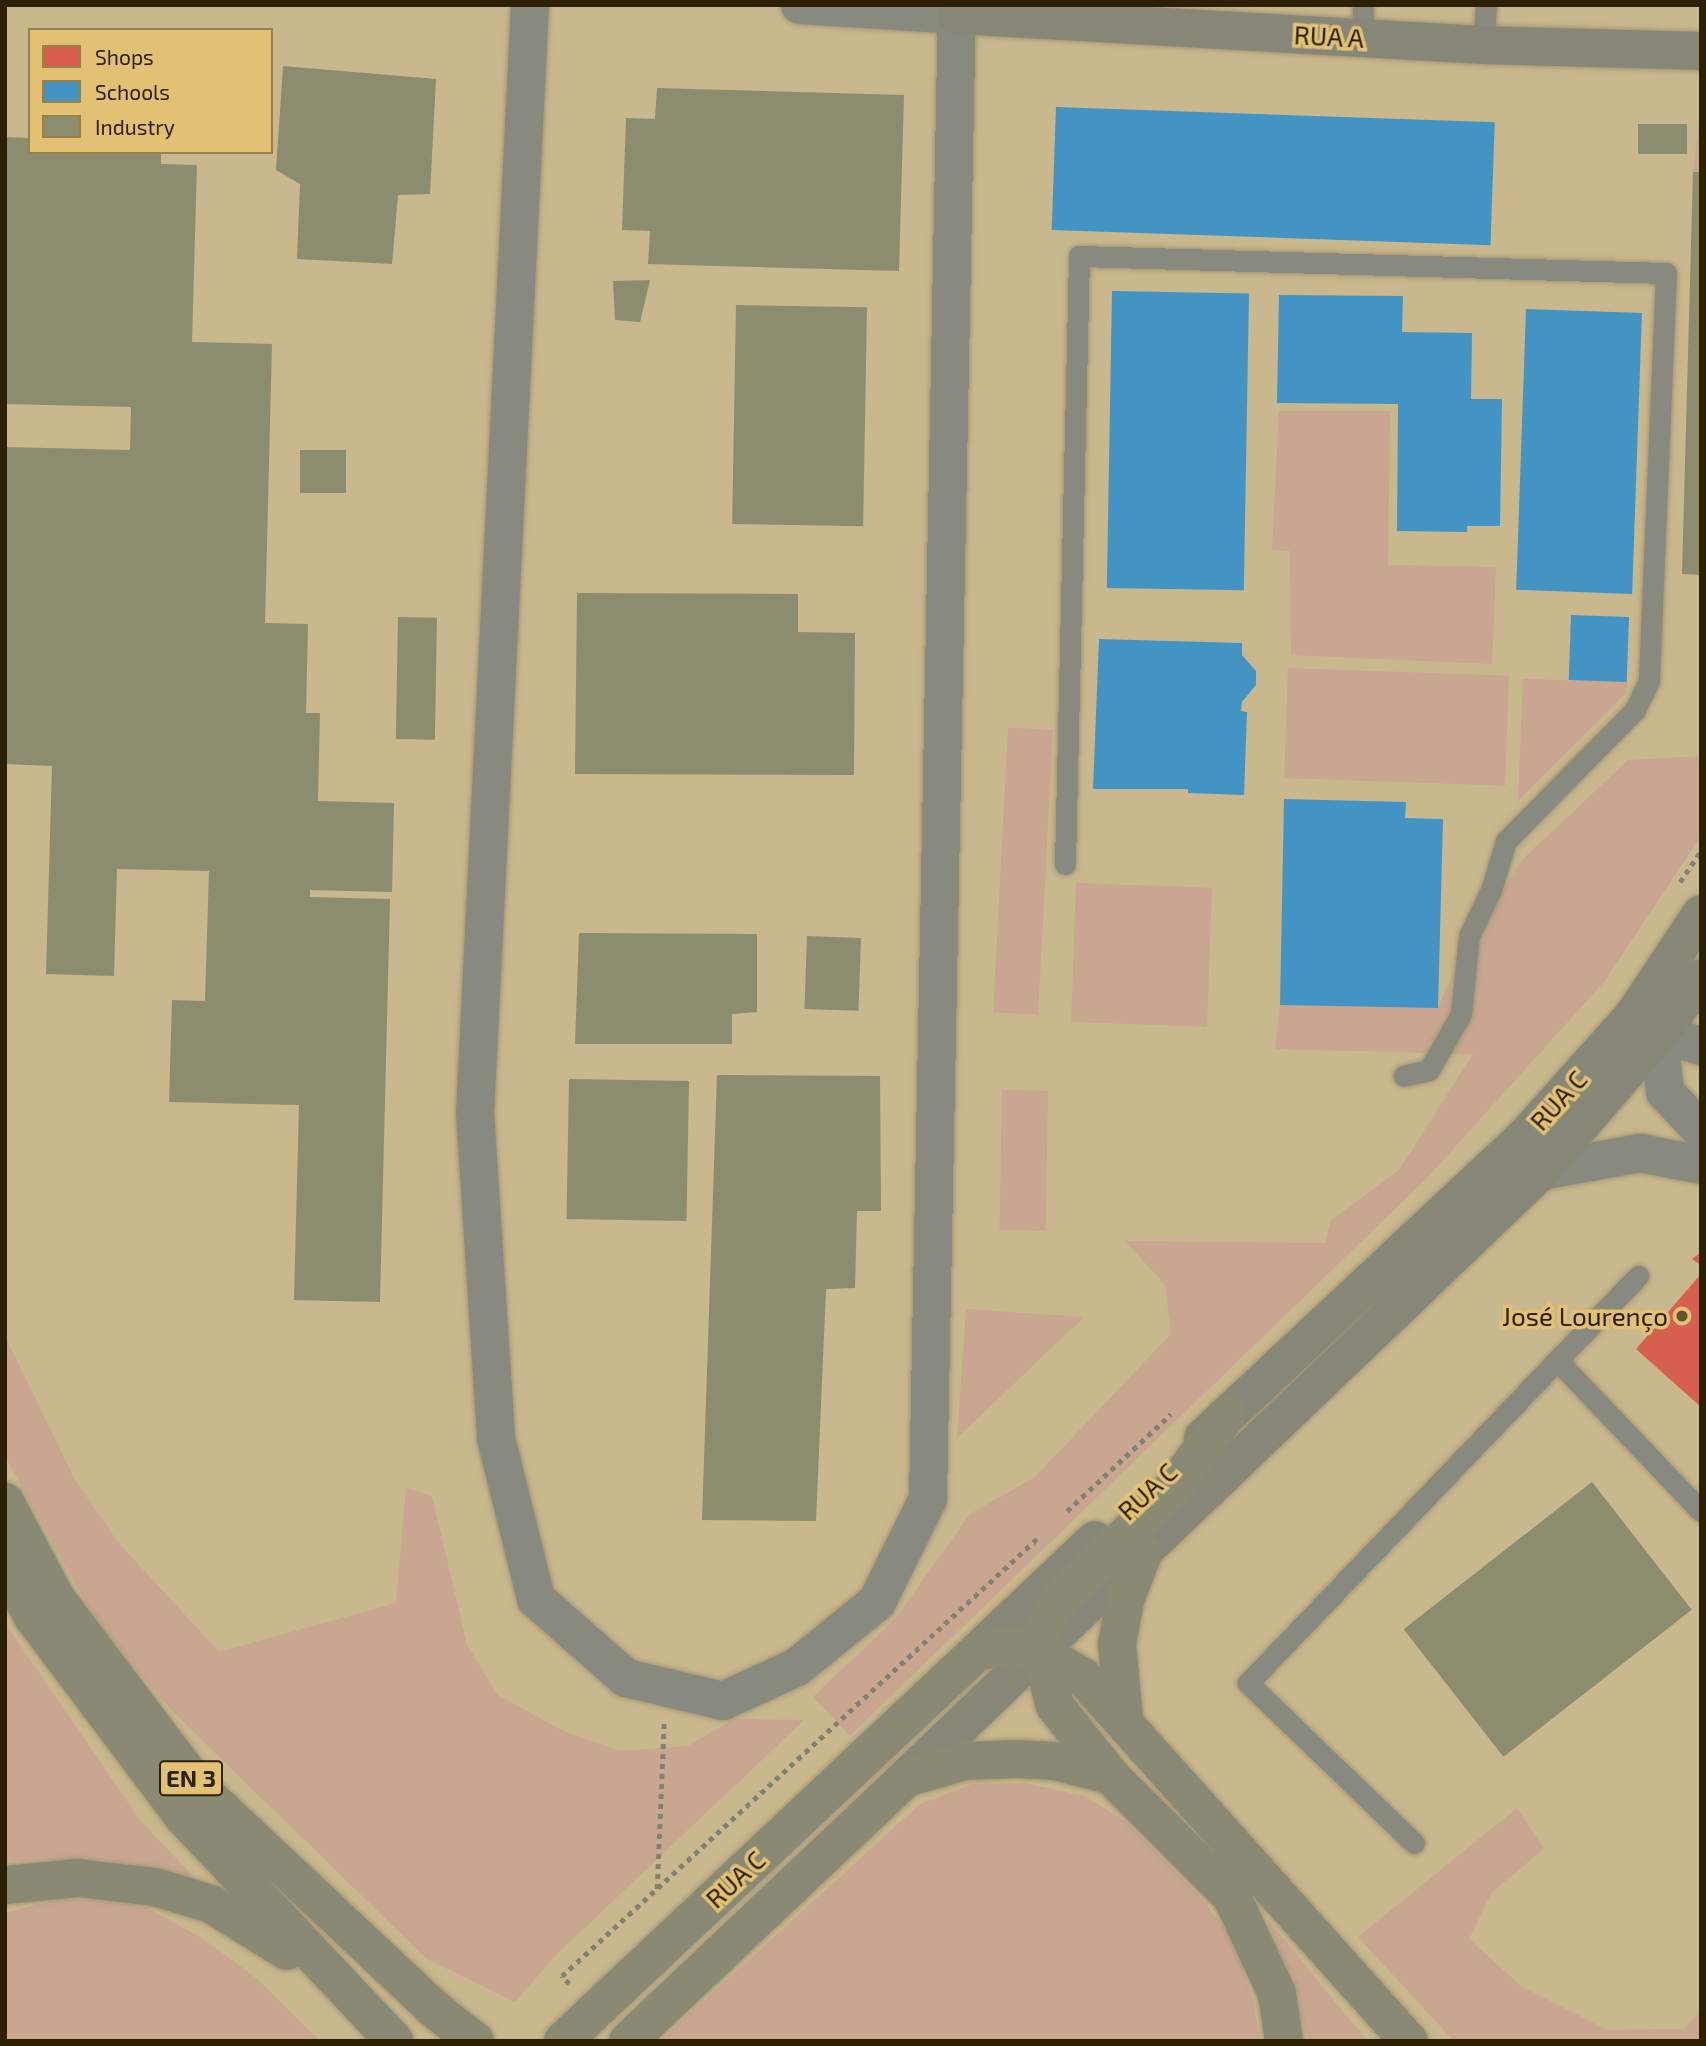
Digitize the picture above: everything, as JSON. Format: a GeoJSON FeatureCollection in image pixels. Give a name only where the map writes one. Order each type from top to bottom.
{"type":"FeatureCollection","features":[{"type":"Feature","properties":{"kind":"main road"},"geometry":{"type":"LineString","coordinates":[[1227,1415],[1172,1490],[1058,1602],[1044,1628],[1040,1651],[1055,1706],[1110,1775],[1232,1897],[1277,1994],[1284,2041]]}},
{"type":"Feature","properties":{"kind":"main road","name":"EN 3"},"geometry":{"type":"LineString","coordinates":[[5,1502],[55,1597],[198,1787],[434,2009],[475,2041]]}},
{"type":"Feature","properties":{"kind":"main road"},"geometry":{"type":"LineString","coordinates":[[1124,1719],[1117,1644],[1125,1600],[1143,1553]]}},
{"type":"Feature","properties":{"kind":"main road","name":"EN 3"},"geometry":{"type":"LineString","coordinates":[[5,1565],[33,1617],[182,1815],[394,2041]]}},
{"type":"Feature","properties":{"kind":"main road"},"geometry":{"type":"LineString","coordinates":[[978,1651],[1013,1646],[1040,1651],[1083,1677],[1124,1719],[1409,2041]]}},
{"type":"Feature","properties":{"kind":"main road","name":"RUA C"},"geometry":{"type":"LineString","coordinates":[[563,2041],[978,1651]]}},
{"type":"Feature","properties":{"kind":"main road"},"geometry":{"type":"LineString","coordinates":[[906,1778],[965,1761],[1017,1759],[1055,1761],[1110,1775]]}},
{"type":"Feature","properties":{"kind":"main road","name":"RUA C"},"geometry":{"type":"LineString","coordinates":[[628,2041],[906,1778]]}},
{"type":"Feature","properties":{"kind":"main road"},"geometry":{"type":"LineString","coordinates":[[5,1885],[78,1878],[155,1887],[211,1904],[344,1989]]}},
{"type":"Feature","properties":{"kind":"street"},"geometry":{"type":"LineString","coordinates":[[530,5],[475,1112],[496,1438],[536,1599],[626,1678],[723,1701],[797,1667],[877,1602],[928,1499],[957,10],[800,5]]}},
{"type":"Feature","properties":{"kind":"street","name":"RUA A"},"geometry":{"type":"LineString","coordinates":[[957,10],[1362,22],[1483,45],[1701,51]]}},
{"type":"Feature","properties":{"kind":"street","name":"RUA C"},"geometry":{"type":"LineString","coordinates":[[906,1778],[1541,1171],[1647,1025],[1686,904]]}},
{"type":"Feature","properties":{"kind":"street","name":"RUA C"},"geometry":{"type":"LineString","coordinates":[[978,1651],[1524,1138],[1701,978]]}},
{"type":"Feature","properties":{"kind":"street"},"geometry":{"type":"LineString","coordinates":[[1647,1025],[1701,1046]]}},
{"type":"Feature","properties":{"kind":"street"},"geometry":{"type":"LineString","coordinates":[[1647,1025],[1665,1092],[1701,1130]]}},
{"type":"Feature","properties":{"kind":"street"},"geometry":{"type":"LineString","coordinates":[[1541,1171],[1640,1153],[1701,1165]]}},
{"type":"Feature","properties":{"kind":"lane"},"geometry":{"type":"LineString","coordinates":[[1483,45],[1486,5]]}},
{"type":"Feature","properties":{"kind":"lane"},"geometry":{"type":"LineString","coordinates":[[1065,864],[1079,256],[1666,273],[1649,681],[1635,710],[1507,841],[1491,890],[1469,936],[1461,1014],[1429,1070],[1404,1076]]}},
{"type":"Feature","properties":{"kind":"lane"},"geometry":{"type":"LineString","coordinates":[[1414,1843],[1248,1683],[1639,1276]]}},
{"type":"Feature","properties":{"kind":"lane"},"geometry":{"type":"LineString","coordinates":[[1558,1360],[1701,1511]]}},
{"type":"Feature","properties":{"kind":"path"},"geometry":{"type":"LineString","coordinates":[[1686,904],[1701,851]]}},
{"type":"Feature","properties":{"kind":"path"},"geometry":{"type":"LineString","coordinates":[[1056,1521],[1178,1408]]}},
{"type":"Feature","properties":{"kind":"path"},"geometry":{"type":"LineString","coordinates":[[576,1992],[562,1976],[1046,1530]]}},
{"type":"Feature","properties":{"kind":"path"},"geometry":{"type":"LineString","coordinates":[[657,1889],[665,1687]]}},
{"type":"Feature","properties":{"kind":"shaded area"},"geometry":{"type":"Polygon","coordinates":[[[1700,113],[1701,172],[1693,172],[1700,113]]]}},
{"type":"Feature","properties":{"kind":"shaded area"},"geometry":{"type":"Polygon","coordinates":[[[1279,411],[1390,411],[1388,565],[1496,567],[1492,664],[1291,655],[1290,551],[1272,550],[1279,411]]]}},
{"type":"Feature","properties":{"kind":"shaded area"},"geometry":{"type":"Polygon","coordinates":[[[1288,668],[1509,676],[1505,786],[1284,778],[1288,668]]]}},
{"type":"Feature","properties":{"kind":"shaded area"},"geometry":{"type":"Polygon","coordinates":[[[1523,679],[1628,682],[1625,694],[1518,801],[1523,679]]]}},
{"type":"Feature","properties":{"kind":"shaded area"},"geometry":{"type":"Polygon","coordinates":[[[1008,728],[1053,730],[1038,1015],[993,1012],[1008,728]]]}},
{"type":"Feature","properties":{"kind":"shaded area"},"geometry":{"type":"Polygon","coordinates":[[[1701,756],[1701,836],[1603,983],[1427,1178],[850,1736],[813,1697],[895,1619],[970,1514],[1035,1477],[1171,1334],[1165,1285],[1125,1241],[1326,1243],[1330,1221],[1399,1170],[1473,1054],[1275,1049],[1280,1005],[1438,1008],[1451,978],[1521,861],[1628,760],[1701,756]]]}},
{"type":"Feature","properties":{"kind":"shaded area"},"geometry":{"type":"Polygon","coordinates":[[[1076,883],[1212,888],[1207,1027],[1071,1022],[1076,883]]]}},
{"type":"Feature","properties":{"kind":"shaded area"},"geometry":{"type":"Polygon","coordinates":[[[1002,1090],[1048,1091],[1046,1231],[1000,1230],[1002,1090]]]}},
{"type":"Feature","properties":{"kind":"shaded area"},"geometry":{"type":"Polygon","coordinates":[[[966,1309],[1084,1317],[957,1438],[966,1309]]]}},
{"type":"Feature","properties":{"kind":"shaded area"},"geometry":{"type":"Polygon","coordinates":[[[5,1336],[74,1478],[117,1541],[219,1652],[396,1603],[406,1488],[432,1496],[467,1645],[498,1695],[563,1731],[620,1751],[688,1746],[734,1719],[804,1720],[558,1953],[515,2002],[427,1959],[170,1709],[96,1621],[5,1456],[5,1336]]]}},
{"type":"Feature","properties":{"kind":"shaded area"},"geometry":{"type":"Polygon","coordinates":[[[5,1623],[140,1820],[206,1890],[101,1860],[5,1861],[5,1623]]]}},
{"type":"Feature","properties":{"kind":"shaded area"},"geometry":{"type":"Polygon","coordinates":[[[1024,1783],[1085,1796],[1129,1824],[1200,1897],[1233,1940],[1253,2000],[1260,2041],[660,2041],[920,1804],[972,1784],[1024,1783]]]}},
{"type":"Feature","properties":{"kind":"shaded area"},"geometry":{"type":"Polygon","coordinates":[[[1517,1808],[1544,1849],[1492,1892],[1469,1939],[1521,1986],[1607,2030],[1683,2029],[1701,2012],[1701,2041],[1454,2041],[1358,1937],[1517,1808]]]}},
{"type":"Feature","properties":{"kind":"shaded area"},"geometry":{"type":"Polygon","coordinates":[[[58,1899],[134,1901],[202,1938],[256,1978],[320,2041],[5,2041],[5,1913],[58,1899]]]}},
{"type":"Feature","properties":{"kind":"shaded area"},"geometry":{"type":"Polygon","coordinates":[[[1267,1918],[1353,2024],[1369,2041],[1309,2041],[1267,1918]]]}},
{"type":"Feature","properties":{"kind":"building: Shops"},"geometry":{"type":"Polygon","coordinates":[[[1701,1252],[1701,1265],[1692,1259],[1701,1252]]]}},
{"type":"Feature","properties":{"kind":"building: Shops"},"geometry":{"type":"Polygon","coordinates":[[[1701,1274],[1701,1407],[1636,1349],[1701,1274]]]}},
{"type":"Feature","properties":{"kind":"building: Schools"},"geometry":{"type":"Polygon","coordinates":[[[1056,107],[1495,122],[1490,245],[1052,230],[1056,107]]]}},
{"type":"Feature","properties":{"kind":"building: Schools"},"geometry":{"type":"Polygon","coordinates":[[[1112,291],[1249,293],[1244,590],[1107,588],[1112,291]]]}},
{"type":"Feature","properties":{"kind":"building: Schools"},"geometry":{"type":"Polygon","coordinates":[[[1279,295],[1403,296],[1402,332],[1472,333],[1471,399],[1502,399],[1500,526],[1467,526],[1467,532],[1397,531],[1398,404],[1277,403],[1279,295]]]}},
{"type":"Feature","properties":{"kind":"building: Schools"},"geometry":{"type":"Polygon","coordinates":[[[1526,309],[1642,313],[1632,594],[1516,590],[1526,309]]]}},
{"type":"Feature","properties":{"kind":"building: Schools"},"geometry":{"type":"Polygon","coordinates":[[[1571,615],[1629,617],[1627,682],[1569,680],[1571,615]]]}},
{"type":"Feature","properties":{"kind":"building: Schools"},"geometry":{"type":"Polygon","coordinates":[[[1099,639],[1242,643],[1242,655],[1256,671],[1256,685],[1242,702],[1241,711],[1247,712],[1244,795],[1188,793],[1188,789],[1093,789],[1099,639]]]}},
{"type":"Feature","properties":{"kind":"building: Schools"},"geometry":{"type":"Polygon","coordinates":[[[1284,799],[1406,802],[1405,818],[1443,819],[1438,1008],[1280,1005],[1284,799]]]}},
{"type":"Feature","properties":{"kind":"building: Industry"},"geometry":{"type":"Polygon","coordinates":[[[283,66],[436,79],[430,194],[398,195],[392,264],[297,259],[300,184],[276,170],[283,66]]]}},
{"type":"Feature","properties":{"kind":"building: Industry"},"geometry":{"type":"Polygon","coordinates":[[[657,88],[904,95],[899,271],[648,264],[650,231],[622,230],[626,118],[655,119],[657,88]]]}},
{"type":"Feature","properties":{"kind":"building: Industry"},"geometry":{"type":"Polygon","coordinates":[[[1638,124],[1687,124],[1687,154],[1638,154],[1638,124]]]}},
{"type":"Feature","properties":{"kind":"building: Industry"},"geometry":{"type":"Polygon","coordinates":[[[5,137],[28,138],[28,154],[161,154],[161,164],[197,165],[192,342],[272,344],[265,623],[308,624],[306,713],[320,713],[318,801],[394,803],[392,892],[310,890],[310,897],[390,899],[380,1302],[294,1300],[299,1105],[169,1102],[172,1000],[205,1001],[209,871],[117,869],[114,976],[46,974],[52,766],[5,764],[5,447],[130,450],[131,407],[5,404],[5,137]]]}},
{"type":"Feature","properties":{"kind":"building: Industry"},"geometry":{"type":"Polygon","coordinates":[[[1693,172],[1701,172],[1701,575],[1682,574],[1693,172]]]}},
{"type":"Feature","properties":{"kind":"building: Industry"},"geometry":{"type":"Polygon","coordinates":[[[650,280],[640,322],[615,320],[613,281],[650,280]]]}},
{"type":"Feature","properties":{"kind":"building: Industry"},"geometry":{"type":"Polygon","coordinates":[[[736,305],[867,307],[863,526],[732,524],[736,305]]]}},
{"type":"Feature","properties":{"kind":"building: Industry"},"geometry":{"type":"Polygon","coordinates":[[[300,450],[346,450],[346,493],[300,493],[300,450]]]}},
{"type":"Feature","properties":{"kind":"building: Industry"},"geometry":{"type":"Polygon","coordinates":[[[577,593],[798,594],[798,632],[855,633],[854,775],[575,774],[577,593]]]}},
{"type":"Feature","properties":{"kind":"building: Industry"},"geometry":{"type":"Polygon","coordinates":[[[398,617],[437,618],[435,740],[396,739],[398,617]]]}},
{"type":"Feature","properties":{"kind":"building: Industry"},"geometry":{"type":"Polygon","coordinates":[[[579,933],[757,934],[757,1012],[732,1014],[732,1044],[575,1044],[579,933]]]}},
{"type":"Feature","properties":{"kind":"building: Industry"},"geometry":{"type":"Polygon","coordinates":[[[807,936],[861,938],[858,1011],[804,1009],[807,936]]]}},
{"type":"Feature","properties":{"kind":"building: Industry"},"geometry":{"type":"Polygon","coordinates":[[[717,1075],[880,1076],[881,1211],[857,1211],[855,1288],[826,1289],[816,1521],[702,1520],[717,1075]]]}},
{"type":"Feature","properties":{"kind":"building: Industry"},"geometry":{"type":"Polygon","coordinates":[[[569,1079],[689,1081],[687,1221],[567,1219],[569,1079]]]}},
{"type":"Feature","properties":{"kind":"building: Industry"},"geometry":{"type":"Polygon","coordinates":[[[1592,1482],[1692,1610],[1503,1757],[1404,1629],[1592,1482]]]}},
{"type":"Feature","properties":{"kind":"place","name":"José Lourenço"},"geometry":{"type":"Point","coordinates":[1682,1316]}}]}
